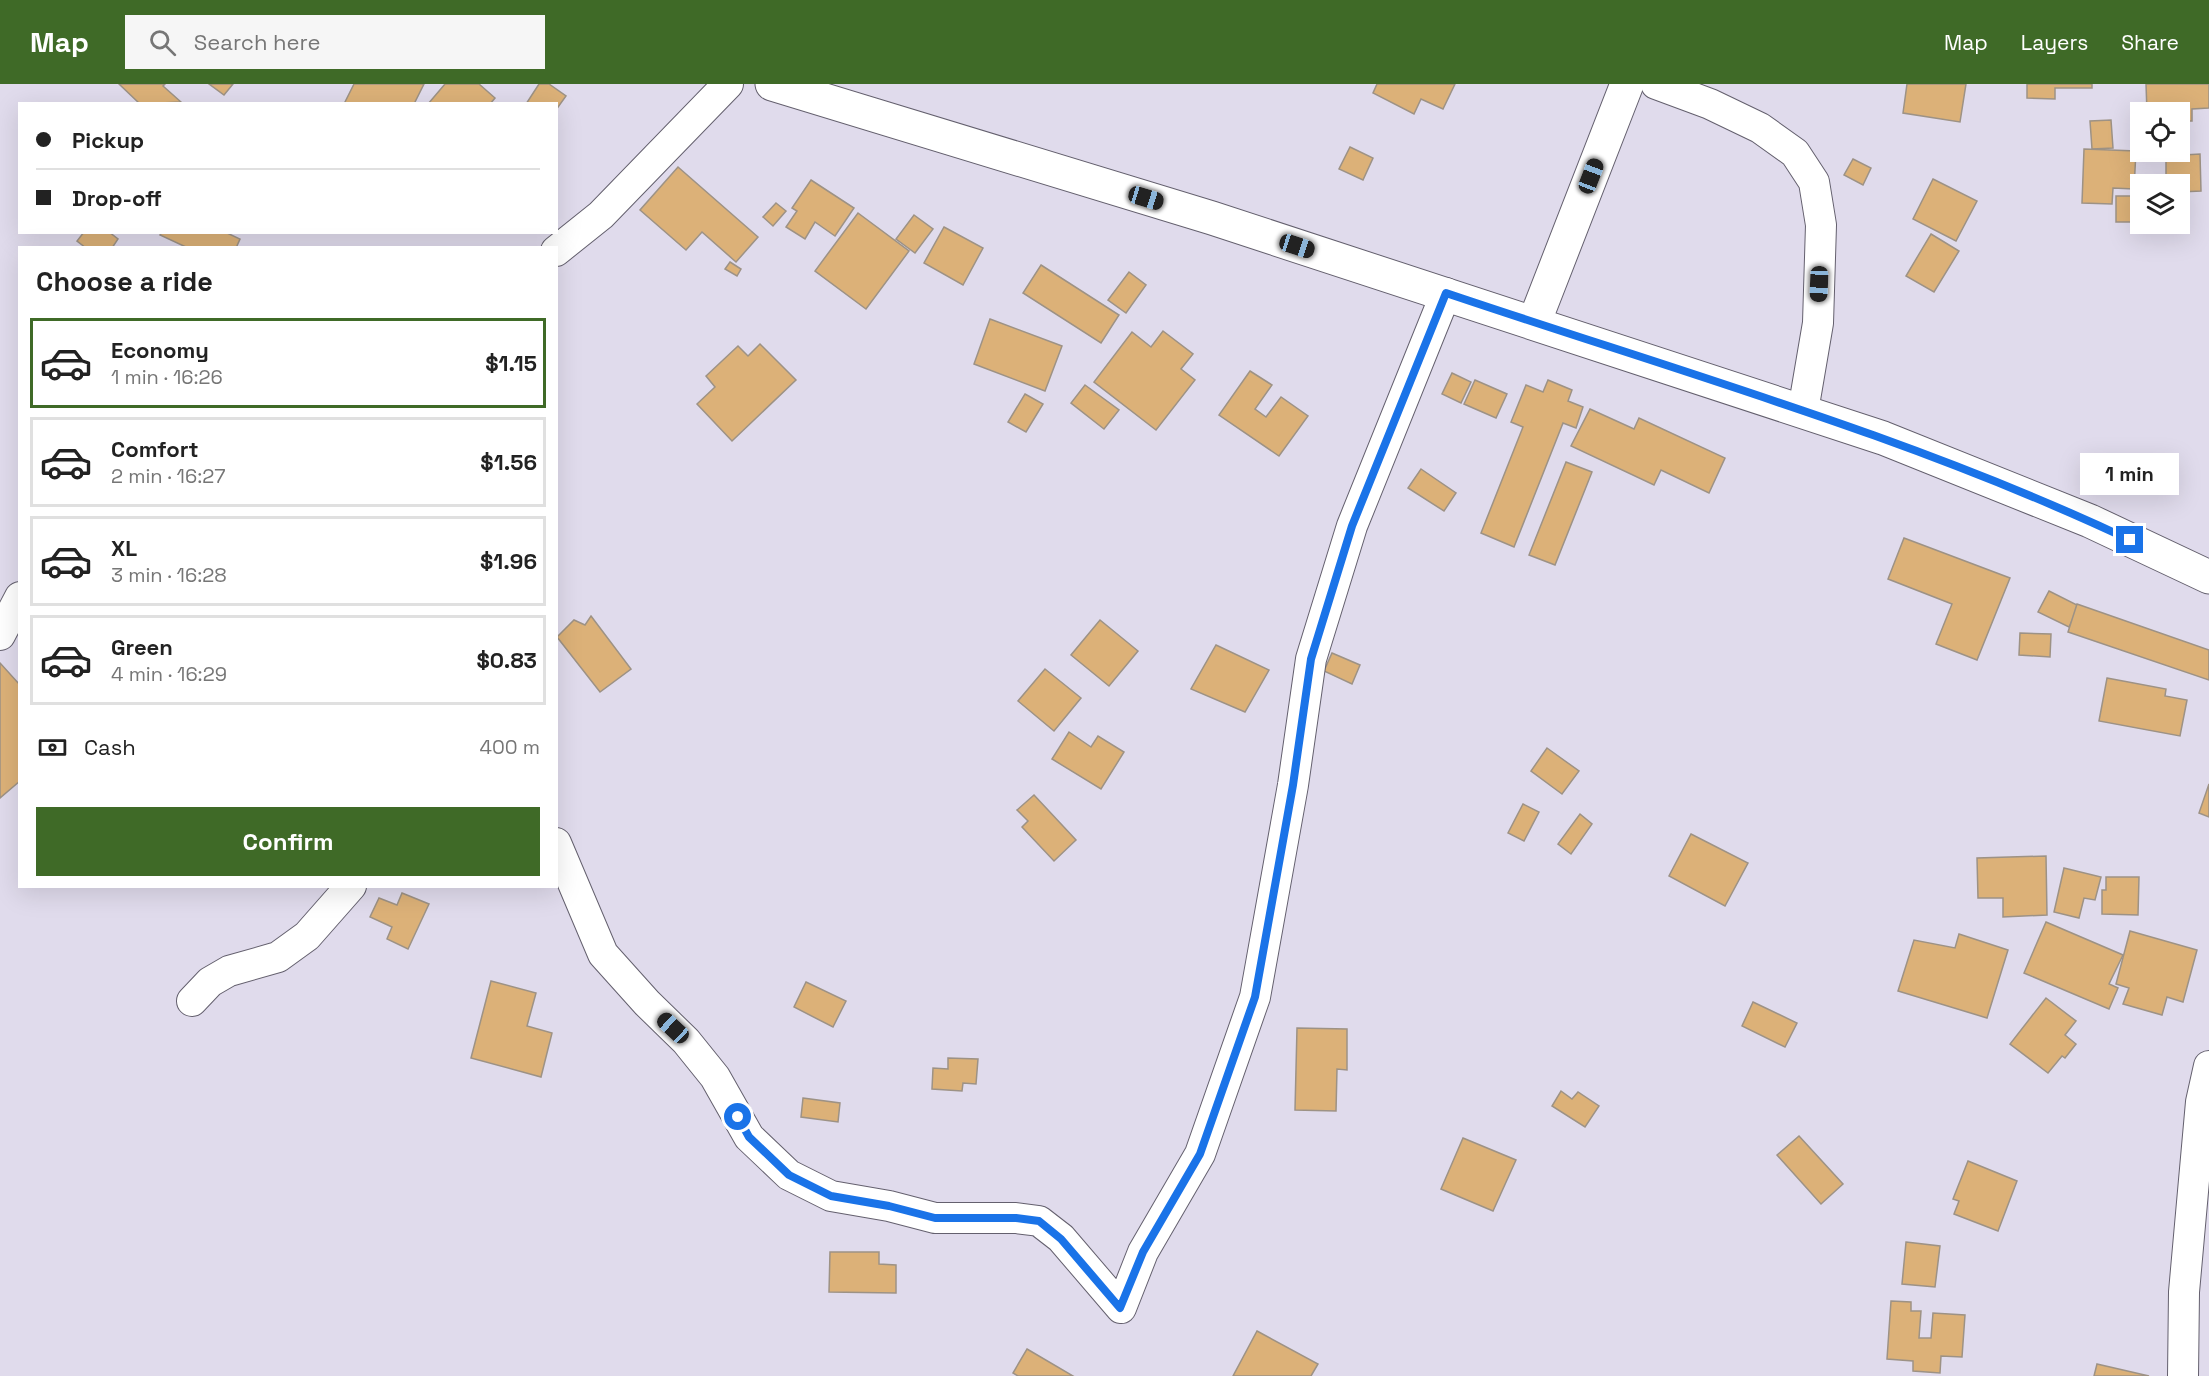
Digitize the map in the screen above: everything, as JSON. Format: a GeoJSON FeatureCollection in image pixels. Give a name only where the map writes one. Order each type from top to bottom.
{"type":"FeatureCollection","features":[{"type":"Feature","properties":{"kind":"street"},"geometry":{"type":"LineString","coordinates":[[558,249],[601,215],[728,84]]}},
{"type":"Feature","properties":{"kind":"street"},"geometry":{"type":"LineString","coordinates":[[772,84],[1212,218],[1883,438],[2068,512],[2209,577]]}},
{"type":"Feature","properties":{"kind":"street"},"geometry":{"type":"LineString","coordinates":[[1534,323],[1627,84]]}},
{"type":"Feature","properties":{"kind":"street"},"geometry":{"type":"LineString","coordinates":[[1656,84],[1710,104],[1760,128],[1795,153],[1814,182],[1821,225],[1818,323],[1803,411]]}},
{"type":"Feature","properties":{"kind":"street"},"geometry":{"type":"LineString","coordinates":[[558,848],[603,954],[647,1003],[686,1041],[715,1077],[749,1137],[789,1175],[831,1196],[889,1206],[935,1218],[1016,1218],[1039,1221],[1061,1239],[1120,1308],[1143,1252],[1200,1154],[1255,997],[1293,785],[1311,659],[1352,526],[1446,293]]}},
{"type":"Feature","properties":{"kind":"street"},"geometry":{"type":"LineString","coordinates":[[0,635],[18,601]]}},
{"type":"Feature","properties":{"kind":"street"},"geometry":{"type":"LineString","coordinates":[[192,1001],[210,982],[229,971],[278,957],[307,936],[349,888]]}},
{"type":"Feature","properties":{"kind":"street"},"geometry":{"type":"LineString","coordinates":[[2183,1376],[2184,1292],[2201,1102],[2209,1066]]}},
{"type":"Feature","properties":{"kind":"building"},"geometry":{"type":"Polygon","coordinates":[[[119,84],[165,84],[163,86],[181,102],[138,102],[119,84]]]}},
{"type":"Feature","properties":{"kind":"building"},"geometry":{"type":"Polygon","coordinates":[[[209,84],[233,84],[224,95],[209,84]]]}},
{"type":"Feature","properties":{"kind":"building"},"geometry":{"type":"Polygon","coordinates":[[[354,84],[424,84],[415,102],[345,102],[354,84]]]}},
{"type":"Feature","properties":{"kind":"building"},"geometry":{"type":"Polygon","coordinates":[[[445,84],[479,84],[495,98],[492,102],[430,102],[445,84]]]}},
{"type":"Feature","properties":{"kind":"building"},"geometry":{"type":"Polygon","coordinates":[[[539,84],[549,84],[566,96],[558,107],[558,102],[527,102],[539,84]]]}},
{"type":"Feature","properties":{"kind":"building"},"geometry":{"type":"Polygon","coordinates":[[[1377,84],[1455,84],[1443,109],[1421,99],[1414,114],[1373,93],[1377,84]]]}},
{"type":"Feature","properties":{"kind":"building"},"geometry":{"type":"Polygon","coordinates":[[[1907,84],[1966,84],[1960,122],[1903,113],[1907,84]]]}},
{"type":"Feature","properties":{"kind":"building"},"geometry":{"type":"Polygon","coordinates":[[[2027,84],[2092,84],[2092,88],[2055,88],[2055,99],[2027,98],[2027,84]]]}},
{"type":"Feature","properties":{"kind":"building"},"geometry":{"type":"Polygon","coordinates":[[[2146,84],[2209,84],[2209,108],[2192,109],[2192,121],[2190,121],[2190,102],[2147,102],[2146,84]]]}},
{"type":"Feature","properties":{"kind":"building"},"geometry":{"type":"Polygon","coordinates":[[[2111,120],[2113,148],[2092,149],[2090,121],[2111,120]]]}},
{"type":"Feature","properties":{"kind":"building"},"geometry":{"type":"Polygon","coordinates":[[[1350,147],[1373,158],[1363,180],[1339,169],[1350,147]]]}},
{"type":"Feature","properties":{"kind":"building"},"geometry":{"type":"Polygon","coordinates":[[[2084,149],[2130,151],[2130,162],[2135,162],[2135,174],[2130,174],[2130,189],[2113,188],[2112,204],[2082,203],[2084,149]]]}},
{"type":"Feature","properties":{"kind":"building"},"geometry":{"type":"Polygon","coordinates":[[[2200,154],[2201,191],[2190,192],[2190,174],[2166,174],[2166,162],[2190,162],[2190,155],[2200,154]]]}},
{"type":"Feature","properties":{"kind":"building"},"geometry":{"type":"Polygon","coordinates":[[[1853,159],[1871,168],[1863,185],[1844,175],[1853,159]]]}},
{"type":"Feature","properties":{"kind":"building"},"geometry":{"type":"Polygon","coordinates":[[[678,167],[758,237],[736,262],[702,232],[686,250],[640,210],[678,167]]]}},
{"type":"Feature","properties":{"kind":"building"},"geometry":{"type":"Polygon","coordinates":[[[1933,179],[1977,201],[1956,241],[1913,219],[1933,179]]]}},
{"type":"Feature","properties":{"kind":"building"},"geometry":{"type":"Polygon","coordinates":[[[811,180],[854,208],[835,236],[815,222],[805,239],[786,227],[797,211],[792,208],[811,180]]]}},
{"type":"Feature","properties":{"kind":"building"},"geometry":{"type":"Polygon","coordinates":[[[2116,196],[2130,196],[2130,222],[2116,222],[2116,196]]]}},
{"type":"Feature","properties":{"kind":"building"},"geometry":{"type":"Polygon","coordinates":[[[776,203],[786,211],[773,226],[763,217],[776,203]]]}},
{"type":"Feature","properties":{"kind":"building"},"geometry":{"type":"Polygon","coordinates":[[[858,213],[909,251],[866,309],[815,271],[858,213]]]}},
{"type":"Feature","properties":{"kind":"building"},"geometry":{"type":"Polygon","coordinates":[[[914,215],[933,229],[915,253],[896,239],[914,215]]]}},
{"type":"Feature","properties":{"kind":"building"},"geometry":{"type":"Polygon","coordinates":[[[944,227],[983,248],[963,285],[924,263],[944,227]]]}},
{"type":"Feature","properties":{"kind":"building"},"geometry":{"type":"Polygon","coordinates":[[[82,234],[112,234],[118,239],[113,246],[83,246],[77,241],[82,234]]]}},
{"type":"Feature","properties":{"kind":"building"},"geometry":{"type":"Polygon","coordinates":[[[229,234],[240,239],[237,246],[184,246],[160,235],[229,234]]]}},
{"type":"Feature","properties":{"kind":"building"},"geometry":{"type":"Polygon","coordinates":[[[1931,234],[1959,251],[1934,292],[1906,276],[1931,234]]]}},
{"type":"Feature","properties":{"kind":"building"},"geometry":{"type":"Polygon","coordinates":[[[730,262],[741,269],[737,276],[725,269],[730,262]]]}},
{"type":"Feature","properties":{"kind":"building"},"geometry":{"type":"Polygon","coordinates":[[[1041,265],[1119,315],[1101,343],[1023,293],[1041,265]]]}},
{"type":"Feature","properties":{"kind":"building"},"geometry":{"type":"Polygon","coordinates":[[[1129,272],[1146,285],[1126,313],[1108,300],[1129,272]]]}},
{"type":"Feature","properties":{"kind":"building"},"geometry":{"type":"Polygon","coordinates":[[[990,319],[1062,346],[1045,391],[974,364],[990,319]]]}},
{"type":"Feature","properties":{"kind":"building"},"geometry":{"type":"Polygon","coordinates":[[[1163,331],[1193,354],[1181,369],[1195,380],[1156,430],[1094,382],[1132,332],[1151,347],[1163,331]]]}},
{"type":"Feature","properties":{"kind":"building"},"geometry":{"type":"Polygon","coordinates":[[[760,344],[796,380],[732,441],[697,404],[715,387],[706,376],[738,346],[748,356],[760,344]]]}},
{"type":"Feature","properties":{"kind":"building"},"geometry":{"type":"Polygon","coordinates":[[[1250,371],[1272,385],[1255,409],[1266,417],[1281,397],[1308,416],[1279,456],[1219,415],[1250,371]]]}},
{"type":"Feature","properties":{"kind":"building"},"geometry":{"type":"Polygon","coordinates":[[[1452,373],[1471,382],[1461,403],[1442,394],[1452,373]]]}},
{"type":"Feature","properties":{"kind":"building"},"geometry":{"type":"Polygon","coordinates":[[[1475,380],[1507,394],[1496,418],[1464,404],[1475,380]]]}},
{"type":"Feature","properties":{"kind":"building"},"geometry":{"type":"Polygon","coordinates":[[[1548,380],[1572,390],[1568,401],[1583,407],[1576,428],[1563,423],[1514,547],[1481,533],[1523,427],[1511,422],[1526,385],[1543,392],[1548,380]]]}},
{"type":"Feature","properties":{"kind":"building"},"geometry":{"type":"Polygon","coordinates":[[[1085,385],[1119,410],[1104,429],[1071,403],[1085,385]]]}},
{"type":"Feature","properties":{"kind":"building"},"geometry":{"type":"Polygon","coordinates":[[[1025,394],[1043,404],[1026,432],[1008,422],[1025,394]]]}},
{"type":"Feature","properties":{"kind":"building"},"geometry":{"type":"Polygon","coordinates":[[[1590,409],[1634,429],[1639,418],[1725,458],[1709,493],[1661,470],[1654,485],[1571,446],[1590,409]]]}},
{"type":"Feature","properties":{"kind":"building"},"geometry":{"type":"Polygon","coordinates":[[[1566,462],[1592,472],[1555,565],[1529,555],[1566,462]]]}},
{"type":"Feature","properties":{"kind":"building"},"geometry":{"type":"Polygon","coordinates":[[[1421,469],[1456,493],[1444,511],[1408,488],[1421,469]]]}},
{"type":"Feature","properties":{"kind":"building"},"geometry":{"type":"Polygon","coordinates":[[[1904,538],[2010,578],[1977,660],[1936,644],[1952,604],[1888,579],[1904,538]]]}},
{"type":"Feature","properties":{"kind":"building"},"geometry":{"type":"Polygon","coordinates":[[[2049,591],[2079,606],[2069,627],[2038,612],[2049,591]]]}},
{"type":"Feature","properties":{"kind":"building"},"geometry":{"type":"Polygon","coordinates":[[[2077,604],[2209,650],[2209,680],[2068,632],[2077,604]]]}},
{"type":"Feature","properties":{"kind":"building"},"geometry":{"type":"Polygon","coordinates":[[[591,616],[631,669],[600,692],[558,638],[574,620],[585,625],[591,616]]]}},
{"type":"Feature","properties":{"kind":"building"},"geometry":{"type":"Polygon","coordinates":[[[1100,620],[1138,651],[1109,686],[1071,655],[1100,620]]]}},
{"type":"Feature","properties":{"kind":"building"},"geometry":{"type":"Polygon","coordinates":[[[2020,633],[2051,634],[2050,657],[2019,655],[2020,633]]]}},
{"type":"Feature","properties":{"kind":"building"},"geometry":{"type":"Polygon","coordinates":[[[1216,645],[1269,670],[1245,712],[1191,689],[1216,645]]]}},
{"type":"Feature","properties":{"kind":"building"},"geometry":{"type":"Polygon","coordinates":[[[1332,653],[1360,665],[1352,684],[1324,671],[1332,653]]]}},
{"type":"Feature","properties":{"kind":"building"},"geometry":{"type":"Polygon","coordinates":[[[0,663],[18,683],[18,783],[0,798],[0,663]]]}},
{"type":"Feature","properties":{"kind":"building"},"geometry":{"type":"Polygon","coordinates":[[[1045,669],[1081,698],[1054,731],[1018,701],[1045,669]]]}},
{"type":"Feature","properties":{"kind":"building"},"geometry":{"type":"Polygon","coordinates":[[[2107,678],[2166,689],[2165,696],[2187,700],[2180,736],[2099,721],[2107,678]]]}},
{"type":"Feature","properties":{"kind":"building"},"geometry":{"type":"Polygon","coordinates":[[[1069,732],[1091,747],[1098,736],[1124,752],[1101,789],[1052,759],[1069,732]]]}},
{"type":"Feature","properties":{"kind":"building"},"geometry":{"type":"Polygon","coordinates":[[[1547,748],[1579,771],[1562,794],[1531,771],[1547,748]]]}},
{"type":"Feature","properties":{"kind":"building"},"geometry":{"type":"Polygon","coordinates":[[[2209,784],[2209,817],[2199,813],[2209,784]]]}},
{"type":"Feature","properties":{"kind":"building"},"geometry":{"type":"Polygon","coordinates":[[[1034,795],[1076,840],[1054,861],[1022,827],[1028,821],[1017,810],[1034,795]]]}},
{"type":"Feature","properties":{"kind":"building"},"geometry":{"type":"Polygon","coordinates":[[[1523,804],[1539,812],[1524,841],[1508,833],[1523,804]]]}},
{"type":"Feature","properties":{"kind":"building"},"geometry":{"type":"Polygon","coordinates":[[[1580,814],[1592,824],[1571,854],[1558,844],[1580,814]]]}},
{"type":"Feature","properties":{"kind":"building"},"geometry":{"type":"Polygon","coordinates":[[[1691,834],[1748,863],[1725,906],[1669,876],[1691,834]]]}},
{"type":"Feature","properties":{"kind":"building"},"geometry":{"type":"Polygon","coordinates":[[[2046,856],[2047,915],[2003,917],[2003,898],[1978,898],[1977,858],[2046,856]]]}},
{"type":"Feature","properties":{"kind":"building"},"geometry":{"type":"Polygon","coordinates":[[[2064,868],[2101,877],[2095,900],[2084,898],[2079,918],[2054,912],[2064,868]]]}},
{"type":"Feature","properties":{"kind":"building"},"geometry":{"type":"Polygon","coordinates":[[[2106,877],[2139,877],[2138,915],[2102,914],[2102,890],[2106,890],[2106,877]]]}},
{"type":"Feature","properties":{"kind":"building"},"geometry":{"type":"Polygon","coordinates":[[[402,893],[429,904],[408,949],[387,939],[392,927],[370,917],[379,898],[397,905],[402,893]]]}},
{"type":"Feature","properties":{"kind":"building"},"geometry":{"type":"Polygon","coordinates":[[[2046,922],[2123,955],[2109,984],[2118,988],[2109,1009],[2024,973],[2046,922]]]}},
{"type":"Feature","properties":{"kind":"building"},"geometry":{"type":"Polygon","coordinates":[[[2130,931],[2197,950],[2183,1002],[2167,997],[2162,1015],[2123,1004],[2129,988],[2116,984],[2130,931]]]}},
{"type":"Feature","properties":{"kind":"building"},"geometry":{"type":"Polygon","coordinates":[[[1959,934],[2008,950],[1987,1018],[1898,991],[1914,940],[1955,948],[1959,934]]]}},
{"type":"Feature","properties":{"kind":"building"},"geometry":{"type":"Polygon","coordinates":[[[491,981],[536,993],[527,1026],[552,1033],[541,1077],[471,1058],[491,981]]]}},
{"type":"Feature","properties":{"kind":"building"},"geometry":{"type":"Polygon","coordinates":[[[806,982],[846,1001],[833,1027],[794,1007],[806,982]]]}},
{"type":"Feature","properties":{"kind":"building"},"geometry":{"type":"Polygon","coordinates":[[[2046,998],[2076,1021],[2065,1035],[2076,1044],[2065,1058],[2062,1056],[2048,1073],[2010,1044],[2046,998]]]}},
{"type":"Feature","properties":{"kind":"building"},"geometry":{"type":"Polygon","coordinates":[[[1753,1002],[1797,1023],[1785,1047],[1742,1026],[1753,1002]]]}},
{"type":"Feature","properties":{"kind":"building"},"geometry":{"type":"Polygon","coordinates":[[[1297,1028],[1347,1029],[1347,1070],[1337,1069],[1336,1111],[1295,1110],[1297,1028]]]}},
{"type":"Feature","properties":{"kind":"building"},"geometry":{"type":"Polygon","coordinates":[[[948,1058],[978,1059],[976,1084],[963,1083],[962,1091],[932,1089],[933,1068],[948,1069],[948,1058]]]}},
{"type":"Feature","properties":{"kind":"building"},"geometry":{"type":"Polygon","coordinates":[[[1561,1091],[1572,1099],[1578,1092],[1599,1106],[1585,1127],[1552,1106],[1561,1091]]]}},
{"type":"Feature","properties":{"kind":"building"},"geometry":{"type":"Polygon","coordinates":[[[803,1098],[840,1103],[838,1122],[801,1117],[803,1098]]]}},
{"type":"Feature","properties":{"kind":"building"},"geometry":{"type":"Polygon","coordinates":[[[1799,1136],[1843,1184],[1821,1204],[1777,1155],[1799,1136]]]}},
{"type":"Feature","properties":{"kind":"building"},"geometry":{"type":"Polygon","coordinates":[[[1463,1138],[1516,1160],[1493,1211],[1441,1189],[1463,1138]]]}},
{"type":"Feature","properties":{"kind":"building"},"geometry":{"type":"Polygon","coordinates":[[[1968,1161],[2017,1181],[1998,1231],[1954,1214],[1959,1201],[1953,1199],[1968,1161]]]}},
{"type":"Feature","properties":{"kind":"building"},"geometry":{"type":"Polygon","coordinates":[[[1906,1242],[1940,1246],[1935,1287],[1902,1284],[1906,1242]]]}},
{"type":"Feature","properties":{"kind":"building"},"geometry":{"type":"Polygon","coordinates":[[[830,1252],[879,1252],[879,1264],[896,1265],[896,1293],[829,1292],[830,1252]]]}},
{"type":"Feature","properties":{"kind":"building"},"geometry":{"type":"Polygon","coordinates":[[[1891,1301],[1911,1302],[1911,1311],[1921,1311],[1919,1338],[1931,1338],[1933,1313],[1965,1315],[1962,1357],[1941,1356],[1940,1373],[1913,1371],[1913,1361],[1887,1359],[1891,1301]]]}},
{"type":"Feature","properties":{"kind":"building"},"geometry":{"type":"Polygon","coordinates":[[[1257,1331],[1318,1364],[1311,1376],[1233,1376],[1257,1331]]]}},
{"type":"Feature","properties":{"kind":"building"},"geometry":{"type":"Polygon","coordinates":[[[1027,1349],[1073,1376],[1018,1376],[1013,1373],[1027,1349]]]}},
{"type":"Feature","properties":{"kind":"building"},"geometry":{"type":"Polygon","coordinates":[[[2097,1364],[2149,1376],[2094,1376],[2097,1364]]]}},
{"type":"Feature","properties":{"kind":"route"},"geometry":{"type":"LineString","coordinates":[[738,1117],[749,1137],[789,1175],[831,1196],[889,1206],[935,1218],[967,1220],[1016,1218],[1039,1221],[1061,1239],[1120,1308],[1143,1252],[1158,1230],[1200,1154],[1255,997],[1293,785],[1311,659],[1352,526],[1446,293],[1883,438],[2090,521],[2130,540]]}}]}
